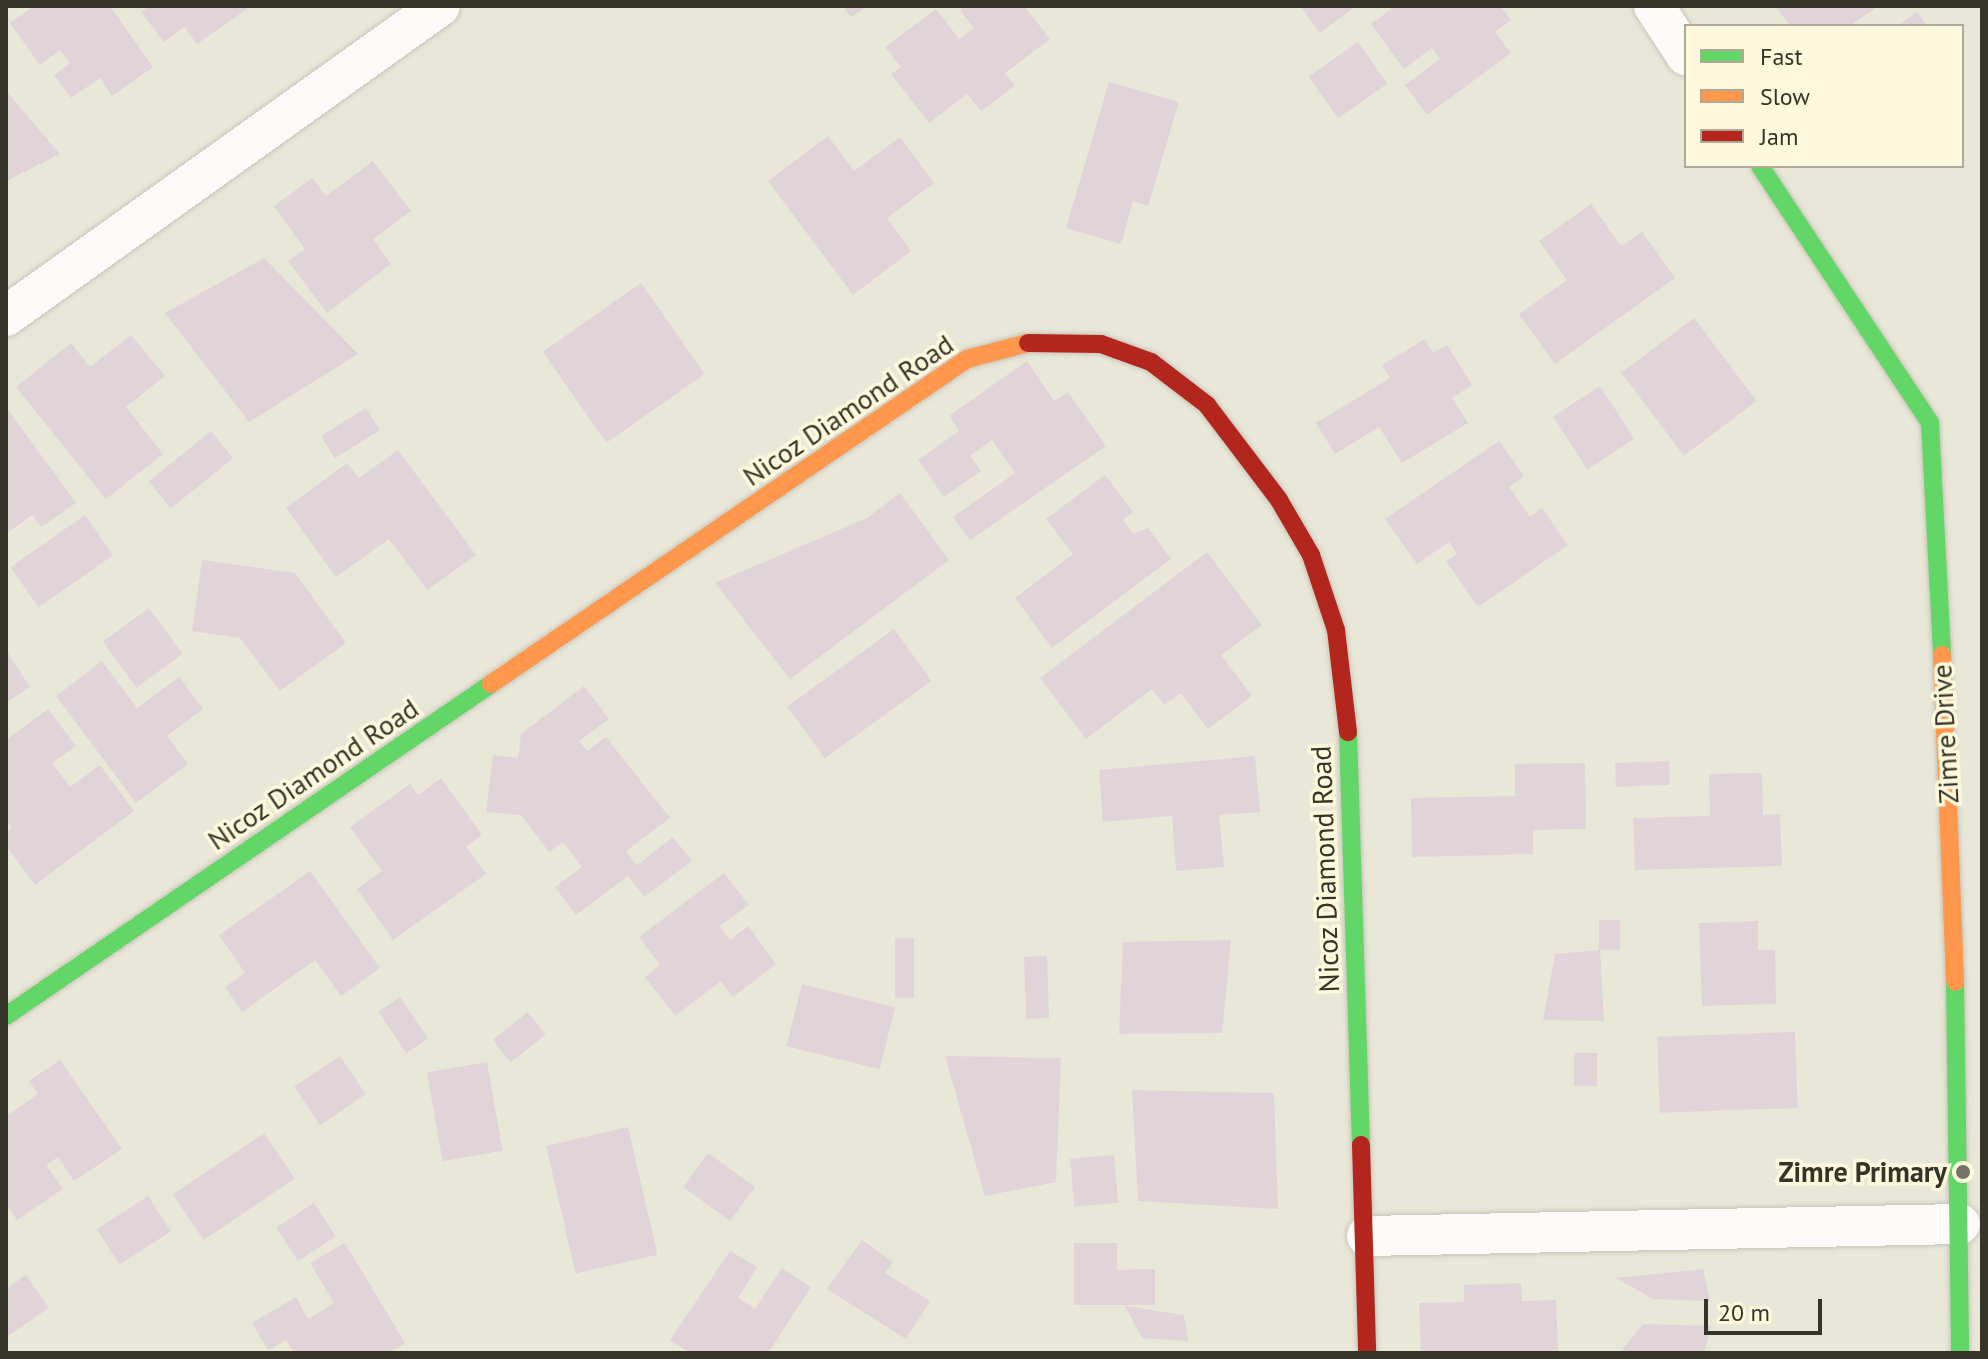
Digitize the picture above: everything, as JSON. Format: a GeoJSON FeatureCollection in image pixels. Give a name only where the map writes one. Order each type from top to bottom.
{"type":"FeatureCollection","features":[{"type":"Feature","properties":{"kind":"street"},"geometry":{"type":"LineString","coordinates":[[6,316],[440,6]]}},
{"type":"Feature","properties":{"kind":"street"},"geometry":{"type":"LineString","coordinates":[[1654,6],[1684,52]]}},
{"type":"Feature","properties":{"kind":"street","name":"Zimre Drive"},"geometry":{"type":"LineString","coordinates":[[1761,168],[1930,423],[1961,900],[1960,1353]]}},
{"type":"Feature","properties":{"kind":"street","name":"Nicoz Diamond Road"},"geometry":{"type":"LineString","coordinates":[[11,1003],[967,359],[998,347],[1049,340],[1101,344],[1151,362],[1207,405],[1279,500],[1311,555],[1336,630],[1348,726],[1367,1236],[1367,1353]]}},
{"type":"Feature","properties":{"kind":"street"},"geometry":{"type":"LineString","coordinates":[[1367,1236],[1960,1224]]}},
{"type":"Feature","properties":{"kind":"building"},"geometry":{"type":"Polygon","coordinates":[[[34,6],[110,6],[153,67],[112,96],[100,78],[71,98],[54,75],[70,63],[60,50],[40,65],[10,23],[34,6]]]}},
{"type":"Feature","properties":{"kind":"building"},"geometry":{"type":"Polygon","coordinates":[[[150,6],[244,6],[247,9],[197,44],[184,27],[164,42],[141,12],[150,6]]]}},
{"type":"Feature","properties":{"kind":"building"},"geometry":{"type":"Polygon","coordinates":[[[843,6],[868,6],[851,17],[843,6]]]}},
{"type":"Feature","properties":{"kind":"building"},"geometry":{"type":"Polygon","coordinates":[[[965,6],[1024,6],[1050,39],[1005,73],[1015,86],[981,111],[967,94],[929,123],[891,74],[901,67],[885,47],[936,9],[959,39],[974,28],[960,10],[965,6]]]}},
{"type":"Feature","properties":{"kind":"building"},"geometry":{"type":"Polygon","coordinates":[[[1300,6],[1356,6],[1320,33],[1300,6]]]}},
{"type":"Feature","properties":{"kind":"building"},"geometry":{"type":"Polygon","coordinates":[[[1395,6],[1500,6],[1511,20],[1495,32],[1511,53],[1427,115],[1405,85],[1440,59],[1432,48],[1404,69],[1371,24],[1395,6]]]}},
{"type":"Feature","properties":{"kind":"building"},"geometry":{"type":"Polygon","coordinates":[[[1775,6],[1878,6],[1853,24],[1788,24],[1775,6]]]}},
{"type":"Feature","properties":{"kind":"building"},"geometry":{"type":"Polygon","coordinates":[[[1917,12],[1926,24],[1900,24],[1917,12]]]}},
{"type":"Feature","properties":{"kind":"building"},"geometry":{"type":"Polygon","coordinates":[[[1358,42],[1387,84],[1338,118],[1309,76],[1358,42]]]}},
{"type":"Feature","properties":{"kind":"building"},"geometry":{"type":"Polygon","coordinates":[[[1109,82],[1179,102],[1148,206],[1133,201],[1121,244],[1066,228],[1109,82]]]}},
{"type":"Feature","properties":{"kind":"building"},"geometry":{"type":"Polygon","coordinates":[[[6,91],[60,154],[6,181],[6,91]]]}},
{"type":"Feature","properties":{"kind":"building"},"geometry":{"type":"Polygon","coordinates":[[[828,136],[854,171],[900,137],[934,183],[887,218],[911,251],[853,295],[768,181],[828,136]]]}},
{"type":"Feature","properties":{"kind":"building"},"geometry":{"type":"Polygon","coordinates":[[[373,161],[411,211],[373,239],[391,264],[327,313],[288,261],[305,249],[274,206],[312,178],[326,196],[373,161]]]}},
{"type":"Feature","properties":{"kind":"building"},"geometry":{"type":"Polygon","coordinates":[[[1591,204],[1621,246],[1642,232],[1675,278],[1555,364],[1519,314],[1567,280],[1539,241],[1591,204]]]}},
{"type":"Feature","properties":{"kind":"building"},"geometry":{"type":"Polygon","coordinates":[[[264,258],[358,354],[249,422],[165,313],[264,258]]]}},
{"type":"Feature","properties":{"kind":"building"},"geometry":{"type":"Polygon","coordinates":[[[641,283],[705,374],[606,443],[543,352],[641,283]]]}},
{"type":"Feature","properties":{"kind":"building"},"geometry":{"type":"Polygon","coordinates":[[[1694,318],[1757,401],[1684,456],[1621,373],[1694,318]]]}},
{"type":"Feature","properties":{"kind":"building"},"geometry":{"type":"Polygon","coordinates":[[[131,335],[165,376],[126,407],[163,454],[106,499],[16,387],[71,343],[90,367],[131,335]]]}},
{"type":"Feature","properties":{"kind":"building"},"geometry":{"type":"Polygon","coordinates":[[[1425,339],[1433,353],[1447,345],[1472,385],[1452,398],[1468,423],[1402,463],[1379,427],[1335,454],[1316,423],[1390,378],[1382,365],[1425,339]]]}},
{"type":"Feature","properties":{"kind":"building"},"geometry":{"type":"Polygon","coordinates":[[[1027,361],[1054,401],[1068,392],[1106,446],[970,540],[953,517],[1015,473],[992,440],[970,456],[981,471],[944,497],[918,460],[959,431],[949,416],[1027,361]]]}},
{"type":"Feature","properties":{"kind":"building"},"geometry":{"type":"Polygon","coordinates":[[[1600,386],[1634,439],[1587,469],[1553,416],[1600,386]]]}},
{"type":"Feature","properties":{"kind":"building"},"geometry":{"type":"Polygon","coordinates":[[[6,407],[76,503],[41,527],[32,515],[6,534],[6,407]]]}},
{"type":"Feature","properties":{"kind":"building"},"geometry":{"type":"Polygon","coordinates":[[[366,408],[380,430],[335,458],[321,436],[366,408]]]}},
{"type":"Feature","properties":{"kind":"building"},"geometry":{"type":"Polygon","coordinates":[[[211,431],[233,458],[171,509],[149,481],[211,431]]]}},
{"type":"Feature","properties":{"kind":"building"},"geometry":{"type":"Polygon","coordinates":[[[1499,441],[1524,476],[1509,487],[1530,517],[1542,508],[1568,545],[1478,607],[1446,561],[1457,554],[1449,542],[1417,564],[1385,519],[1499,441]]]}},
{"type":"Feature","properties":{"kind":"building"},"geometry":{"type":"Polygon","coordinates":[[[398,450],[476,555],[427,590],[389,539],[336,577],[286,508],[347,463],[359,478],[398,450]]]}},
{"type":"Feature","properties":{"kind":"building"},"geometry":{"type":"Polygon","coordinates":[[[1105,475],[1133,512],[1123,520],[1133,534],[1148,528],[1171,559],[1052,648],[1015,598],[1073,554],[1046,519],[1105,475]]]}},
{"type":"Feature","properties":{"kind":"building"},"geometry":{"type":"Polygon","coordinates":[[[900,493],[949,560],[790,679],[715,583],[867,518],[900,493]]]}},
{"type":"Feature","properties":{"kind":"building"},"geometry":{"type":"Polygon","coordinates":[[[85,515],[113,555],[39,607],[10,567],[85,515]]]}},
{"type":"Feature","properties":{"kind":"building"},"geometry":{"type":"Polygon","coordinates":[[[1207,552],[1262,625],[1221,655],[1252,696],[1208,729],[1181,693],[1164,705],[1152,689],[1086,739],[1040,678],[1207,552]]]}},
{"type":"Feature","properties":{"kind":"building"},"geometry":{"type":"Polygon","coordinates":[[[202,560],[295,573],[346,643],[280,691],[240,638],[192,631],[202,560]]]}},
{"type":"Feature","properties":{"kind":"building"},"geometry":{"type":"Polygon","coordinates":[[[149,608],[183,654],[136,688],[103,642],[149,608]]]}},
{"type":"Feature","properties":{"kind":"building"},"geometry":{"type":"Polygon","coordinates":[[[894,629],[932,681],[825,758],[787,707],[894,629]]]}},
{"type":"Feature","properties":{"kind":"building"},"geometry":{"type":"Polygon","coordinates":[[[6,650],[30,687],[6,703],[6,650]]]}},
{"type":"Feature","properties":{"kind":"building"},"geometry":{"type":"Polygon","coordinates":[[[102,661],[137,708],[179,677],[203,709],[167,736],[188,764],[136,803],[56,696],[102,661]]]}},
{"type":"Feature","properties":{"kind":"building"},"geometry":{"type":"Polygon","coordinates":[[[584,686],[609,719],[579,741],[587,751],[606,737],[670,818],[626,851],[637,865],[673,837],[692,861],[644,897],[628,876],[576,915],[555,887],[582,867],[563,842],[549,852],[521,815],[486,812],[493,755],[518,758],[521,734],[584,686]]]}},
{"type":"Feature","properties":{"kind":"building"},"geometry":{"type":"Polygon","coordinates":[[[48,709],[76,746],[52,763],[70,787],[100,765],[134,811],[35,885],[6,846],[6,832],[12,828],[6,821],[6,740],[48,709]]]}},
{"type":"Feature","properties":{"kind":"building"},"geometry":{"type":"Polygon","coordinates":[[[1255,756],[1260,812],[1219,815],[1224,867],[1176,871],[1172,816],[1103,822],[1099,770],[1255,756]]]}},
{"type":"Feature","properties":{"kind":"building"},"geometry":{"type":"Polygon","coordinates":[[[1669,761],[1670,785],[1616,787],[1615,763],[1669,761]]]}},
{"type":"Feature","properties":{"kind":"building"},"geometry":{"type":"Polygon","coordinates":[[[1585,763],[1586,829],[1533,830],[1533,854],[1412,857],[1411,798],[1515,796],[1515,764],[1585,763]]]}},
{"type":"Feature","properties":{"kind":"building"},"geometry":{"type":"Polygon","coordinates":[[[1762,773],[1763,815],[1780,814],[1782,866],[1635,870],[1633,818],[1710,816],[1709,774],[1762,773]]]}},
{"type":"Feature","properties":{"kind":"building"},"geometry":{"type":"Polygon","coordinates":[[[441,778],[482,835],[466,847],[486,874],[393,940],[357,889],[382,871],[350,827],[410,784],[418,795],[441,778]]]}},
{"type":"Feature","properties":{"kind":"building"},"geometry":{"type":"Polygon","coordinates":[[[310,871],[380,968],[341,996],[315,960],[242,1012],[225,987],[245,973],[219,935],[310,871]]]}},
{"type":"Feature","properties":{"kind":"building"},"geometry":{"type":"Polygon","coordinates":[[[724,873],[749,905],[719,926],[730,940],[748,926],[776,964],[733,997],[721,981],[675,1016],[645,977],[660,965],[639,937],[724,873]]]}},
{"type":"Feature","properties":{"kind":"building"},"geometry":{"type":"Polygon","coordinates":[[[1599,920],[1620,920],[1620,950],[1599,950],[1599,920]]]}},
{"type":"Feature","properties":{"kind":"building"},"geometry":{"type":"Polygon","coordinates":[[[1758,921],[1758,950],[1775,950],[1776,1004],[1702,1006],[1699,923],[1758,921]]]}},
{"type":"Feature","properties":{"kind":"building"},"geometry":{"type":"Polygon","coordinates":[[[895,938],[914,938],[914,998],[895,998],[895,938]]]}},
{"type":"Feature","properties":{"kind":"building"},"geometry":{"type":"Polygon","coordinates":[[[1231,940],[1222,1033],[1119,1034],[1123,942],[1231,940]]]}},
{"type":"Feature","properties":{"kind":"building"},"geometry":{"type":"Polygon","coordinates":[[[1600,950],[1604,1021],[1543,1020],[1555,954],[1600,950]]]}},
{"type":"Feature","properties":{"kind":"building"},"geometry":{"type":"Polygon","coordinates":[[[1047,956],[1049,1018],[1026,1019],[1024,957],[1047,956]]]}},
{"type":"Feature","properties":{"kind":"building"},"geometry":{"type":"Polygon","coordinates":[[[802,984],[895,1007],[880,1069],[787,1046],[802,984]]]}},
{"type":"Feature","properties":{"kind":"building"},"geometry":{"type":"Polygon","coordinates":[[[400,997],[428,1038],[406,1053],[378,1012],[400,997]]]}},
{"type":"Feature","properties":{"kind":"building"},"geometry":{"type":"Polygon","coordinates":[[[528,1012],[546,1035],[510,1063],[493,1040],[528,1012]]]}},
{"type":"Feature","properties":{"kind":"building"},"geometry":{"type":"Polygon","coordinates":[[[1795,1032],[1798,1108],[1660,1113],[1657,1037],[1795,1032]]]}},
{"type":"Feature","properties":{"kind":"building"},"geometry":{"type":"Polygon","coordinates":[[[1574,1053],[1597,1053],[1597,1086],[1574,1086],[1574,1053]]]}},
{"type":"Feature","properties":{"kind":"building"},"geometry":{"type":"Polygon","coordinates":[[[340,1056],[366,1094],[320,1125],[294,1087],[340,1056]]]}},
{"type":"Feature","properties":{"kind":"building"},"geometry":{"type":"Polygon","coordinates":[[[945,1056],[1061,1058],[1056,1182],[985,1196],[945,1056]]]}},
{"type":"Feature","properties":{"kind":"building"},"geometry":{"type":"Polygon","coordinates":[[[60,1060],[122,1149],[74,1181],[58,1157],[46,1165],[63,1189],[17,1220],[6,1204],[6,1109],[9,1114],[38,1094],[29,1081],[60,1060]]]}},
{"type":"Feature","properties":{"kind":"building"},"geometry":{"type":"Polygon","coordinates":[[[487,1062],[503,1151],[443,1161],[427,1073],[487,1062]]]}},
{"type":"Feature","properties":{"kind":"building"},"geometry":{"type":"Polygon","coordinates":[[[1132,1090],[1274,1093],[1278,1209],[1138,1201],[1132,1090]]]}},
{"type":"Feature","properties":{"kind":"building"},"geometry":{"type":"Polygon","coordinates":[[[628,1127],[657,1255],[576,1274],[546,1146],[628,1127]]]}},
{"type":"Feature","properties":{"kind":"building"},"geometry":{"type":"Polygon","coordinates":[[[264,1133],[295,1179],[204,1240],[173,1195],[264,1133]]]}},
{"type":"Feature","properties":{"kind":"building"},"geometry":{"type":"Polygon","coordinates":[[[708,1153],[755,1187],[730,1221],[683,1187],[708,1153]]]}},
{"type":"Feature","properties":{"kind":"building"},"geometry":{"type":"Polygon","coordinates":[[[1114,1155],[1118,1203],[1074,1207],[1070,1159],[1114,1155]]]}},
{"type":"Feature","properties":{"kind":"building"},"geometry":{"type":"Polygon","coordinates":[[[148,1196],[171,1231],[120,1264],[97,1229],[148,1196]]]}},
{"type":"Feature","properties":{"kind":"building"},"geometry":{"type":"Polygon","coordinates":[[[314,1203],[336,1237],[298,1261],[276,1228],[314,1203]]]}},
{"type":"Feature","properties":{"kind":"building"},"geometry":{"type":"Polygon","coordinates":[[[862,1240],[893,1262],[885,1273],[930,1301],[906,1339],[827,1289],[862,1240]]]}},
{"type":"Feature","properties":{"kind":"building"},"geometry":{"type":"Polygon","coordinates":[[[345,1243],[405,1343],[389,1353],[294,1353],[286,1340],[268,1350],[252,1323],[296,1297],[308,1319],[334,1303],[310,1263],[345,1243]]]}},
{"type":"Feature","properties":{"kind":"building"},"geometry":{"type":"Polygon","coordinates":[[[1074,1243],[1117,1243],[1117,1270],[1155,1269],[1155,1305],[1074,1305],[1074,1243]]]}},
{"type":"Feature","properties":{"kind":"building"},"geometry":{"type":"Polygon","coordinates":[[[730,1251],[757,1267],[738,1298],[755,1309],[782,1268],[811,1287],[768,1353],[690,1353],[670,1340],[730,1251]]]}},
{"type":"Feature","properties":{"kind":"building"},"geometry":{"type":"Polygon","coordinates":[[[1703,1269],[1710,1301],[1653,1299],[1616,1278],[1703,1269]]]}},
{"type":"Feature","properties":{"kind":"building"},"geometry":{"type":"Polygon","coordinates":[[[26,1275],[49,1308],[6,1337],[6,1289],[26,1275]]]}},
{"type":"Feature","properties":{"kind":"building"},"geometry":{"type":"Polygon","coordinates":[[[1521,1283],[1522,1301],[1556,1300],[1558,1353],[1421,1353],[1419,1303],[1464,1302],[1464,1285],[1521,1283]]]}},
{"type":"Feature","properties":{"kind":"building"},"geometry":{"type":"Polygon","coordinates":[[[1125,1306],[1184,1315],[1188,1341],[1142,1338],[1125,1306]]]}},
{"type":"Feature","properties":{"kind":"building"},"geometry":{"type":"Polygon","coordinates":[[[1643,1324],[1711,1326],[1704,1353],[1620,1353],[1643,1324]]]}},
{"type":"Feature","properties":{"kind":"traffic: fast"},"geometry":{"type":"LineString","coordinates":[[1761,168],[1930,423],[1942,655]]}},
{"type":"Feature","properties":{"kind":"traffic: fast"},"geometry":{"type":"LineString","coordinates":[[6,1016],[491,684]]}},
{"type":"Feature","properties":{"kind":"traffic: fast"},"geometry":{"type":"LineString","coordinates":[[1348,732],[1361,1145]]}},
{"type":"Feature","properties":{"kind":"traffic: fast"},"geometry":{"type":"LineString","coordinates":[[1955,982],[1960,1353]]}},
{"type":"Feature","properties":{"kind":"traffic: slow"},"geometry":{"type":"LineString","coordinates":[[491,684],[967,359],[1028,343]]}},
{"type":"Feature","properties":{"kind":"traffic: slow"},"geometry":{"type":"LineString","coordinates":[[1942,655],[1955,982]]}},
{"type":"Feature","properties":{"kind":"traffic: jam"},"geometry":{"type":"LineString","coordinates":[[1028,343],[1101,344],[1151,362],[1207,405],[1279,500],[1311,555],[1336,630],[1348,732]]}},
{"type":"Feature","properties":{"kind":"traffic: jam"},"geometry":{"type":"LineString","coordinates":[[1361,1145],[1367,1353]]}},
{"type":"Feature","properties":{"kind":"place","name":"Zimre Primary"},"geometry":{"type":"Point","coordinates":[1963,1172]}}]}
